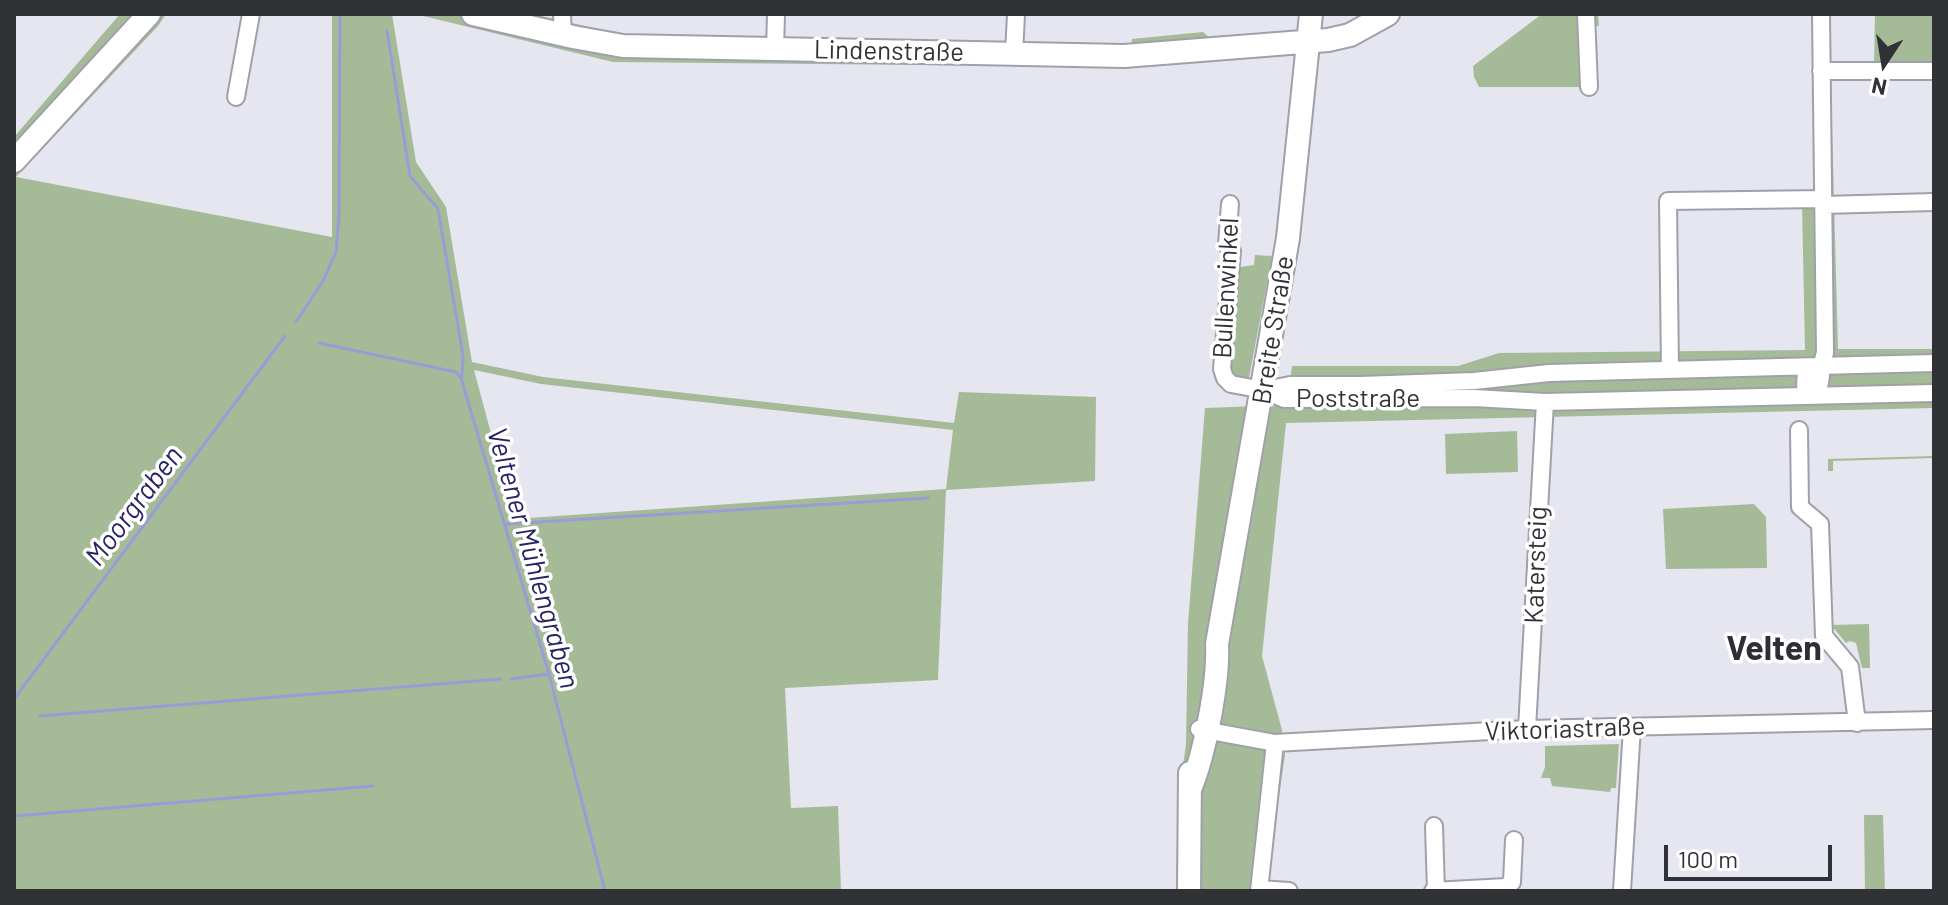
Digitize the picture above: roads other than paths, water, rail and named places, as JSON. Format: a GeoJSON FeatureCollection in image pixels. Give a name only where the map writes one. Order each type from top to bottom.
{"type":"FeatureCollection","features":[{"type":"Feature","properties":{"kind":"main road"},"geometry":{"type":"LineString","coordinates":[[14,161],[149,14]]}},
{"type":"Feature","properties":{"kind":"main road","name":"Lindenstraße"},"geometry":{"type":"LineString","coordinates":[[473,14],[562,25],[623,46],[1124,56],[1308,43],[1350,35],[1388,14]]}},
{"type":"Feature","properties":{"kind":"main road","name":"Breite Straße"},"geometry":{"type":"LineString","coordinates":[[1189,891],[1191,787],[1201,758],[1202,730],[1218,664],[1217,644],[1288,238],[1311,14]]}},
{"type":"Feature","properties":{"kind":"street"},"geometry":{"type":"LineString","coordinates":[[236,97],[251,14]]}},
{"type":"Feature","properties":{"kind":"street"},"geometry":{"type":"LineString","coordinates":[[775,49],[776,14]]}},
{"type":"Feature","properties":{"kind":"street"},"geometry":{"type":"LineString","coordinates":[[1014,54],[1016,14]]}},
{"type":"Feature","properties":{"kind":"street"},"geometry":{"type":"LineString","coordinates":[[1586,14],[1589,87]]}},
{"type":"Feature","properties":{"kind":"street"},"geometry":{"type":"LineString","coordinates":[[1814,395],[1805,385],[1806,372],[1815,367],[1825,353],[1821,14]]}},
{"type":"Feature","properties":{"kind":"street"},"geometry":{"type":"LineString","coordinates":[[1821,71],[1934,71]]}},
{"type":"Feature","properties":{"kind":"street"},"geometry":{"type":"LineString","coordinates":[[1670,370],[1668,201],[1934,202]]}},
{"type":"Feature","properties":{"kind":"street","name":"Bullenwinkel"},"geometry":{"type":"LineString","coordinates":[[1230,204],[1227,245],[1232,251],[1222,369],[1231,384],[1263,390]]}},
{"type":"Feature","properties":{"kind":"street","name":"Poststraße"},"geometry":{"type":"LineString","coordinates":[[1263,390],[1290,385],[1474,381],[1545,374],[1934,363]]}},
{"type":"Feature","properties":{"kind":"street","name":"Katersteig"},"geometry":{"type":"LineString","coordinates":[[1527,729],[1545,402],[1552,398],[1556,388],[1554,378],[1545,374]]}},
{"type":"Feature","properties":{"kind":"street","name":"Poststraße"},"geometry":{"type":"LineString","coordinates":[[1263,390],[1284,399],[1428,397],[1545,402],[1934,393]]}},
{"type":"Feature","properties":{"kind":"street"},"geometry":{"type":"LineString","coordinates":[[1799,437],[1800,507],[1820,524],[1824,636],[1850,667],[1857,723]]}},
{"type":"Feature","properties":{"kind":"street","name":"Viktoriastraße"},"geometry":{"type":"LineString","coordinates":[[1202,730],[1275,743],[1527,729],[1934,720]]}},
{"type":"Feature","properties":{"kind":"street"},"geometry":{"type":"LineString","coordinates":[[1622,891],[1632,727]]}},
{"type":"Feature","properties":{"kind":"street"},"geometry":{"type":"LineString","coordinates":[[1275,743],[1259,890],[1289,891]]}},
{"type":"Feature","properties":{"kind":"street"},"geometry":{"type":"LineString","coordinates":[[1434,826],[1435,891],[1506,887],[1512,882],[1514,840]]}},
{"type":"Feature","properties":{"kind":"waterway","name":"Moorgraben"},"geometry":{"type":"LineString","coordinates":[[296,322],[323,281],[336,252],[340,14]]}},
{"type":"Feature","properties":{"kind":"waterway"},"geometry":{"type":"LineString","coordinates":[[387,31],[410,176],[438,209],[463,356],[462,377]]}},
{"type":"Feature","properties":{"kind":"waterway","name":"Moorgraben"},"geometry":{"type":"LineString","coordinates":[[14,699],[285,336]]}},
{"type":"Feature","properties":{"kind":"waterway","name":"Veltener Mühlengraben"},"geometry":{"type":"LineString","coordinates":[[319,343],[456,372],[461,378],[549,674],[605,891]]}},
{"type":"Feature","properties":{"kind":"waterway"},"geometry":{"type":"LineString","coordinates":[[506,524],[928,498]]}},
{"type":"Feature","properties":{"kind":"waterway"},"geometry":{"type":"LineString","coordinates":[[511,679],[549,674]]}},
{"type":"Feature","properties":{"kind":"waterway"},"geometry":{"type":"LineString","coordinates":[[40,716],[501,679]]}},
{"type":"Feature","properties":{"kind":"waterway"},"geometry":{"type":"LineString","coordinates":[[14,816],[373,786]]}},
{"type":"Feature","properties":{"kind":"district","name":"Velten"},"geometry":{"type":"Point","coordinates":[1774,649]}}]}
